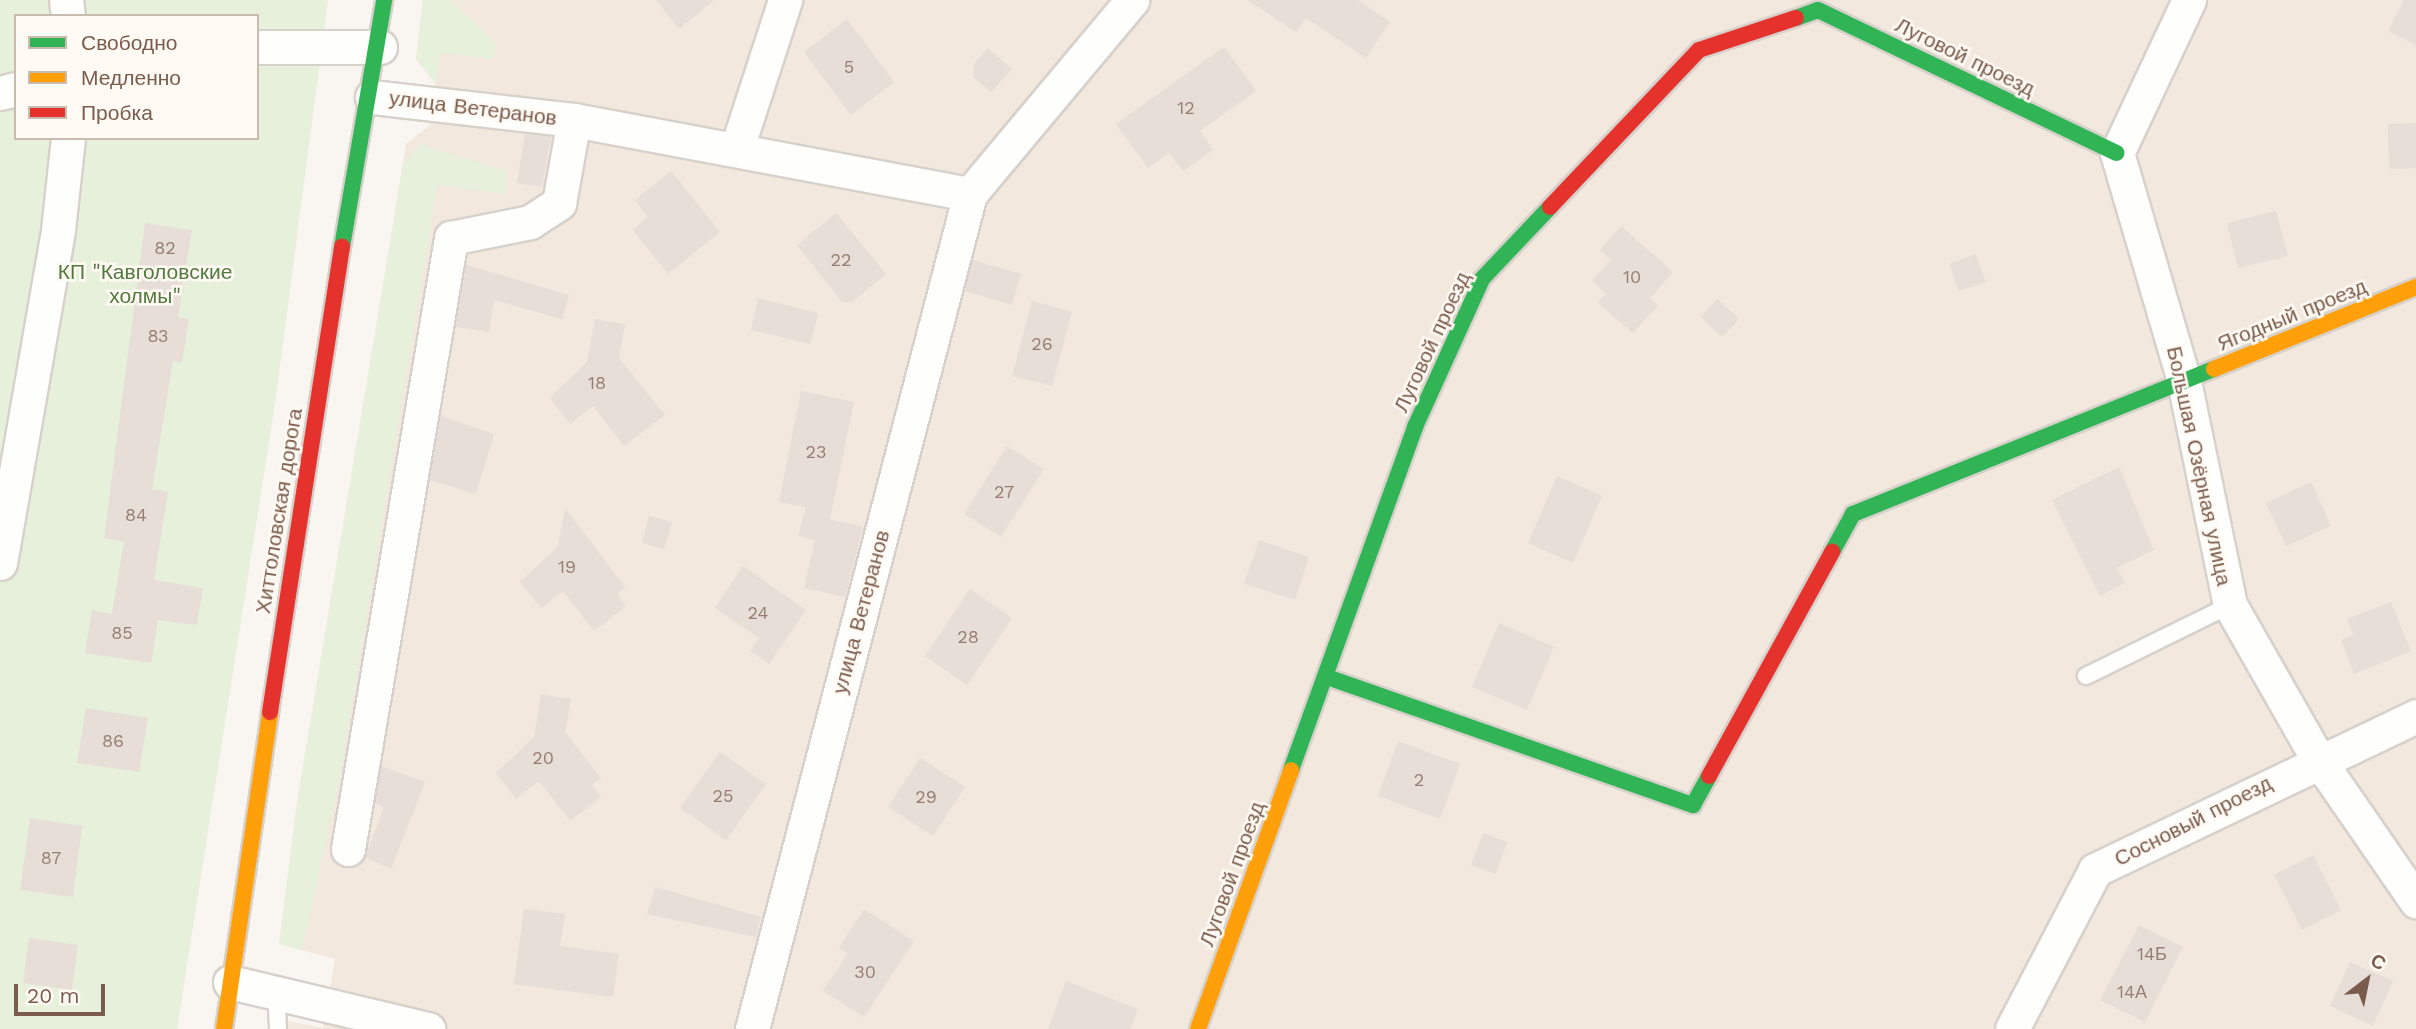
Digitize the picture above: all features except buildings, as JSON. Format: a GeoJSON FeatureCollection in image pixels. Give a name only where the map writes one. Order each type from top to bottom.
{"type":"FeatureCollection","features":[{"type":"Feature","properties":{"kind":"street","name":"Хиттоловская дорога"},"geometry":{"type":"LineString","coordinates":[[224,1029],[308,451],[372,97],[384,0]]}},
{"type":"Feature","properties":{"kind":"street"},"geometry":{"type":"LineString","coordinates":[[737,148],[785,0]]}},
{"type":"Feature","properties":{"kind":"street","name":"улица Ветеранов"},"geometry":{"type":"LineString","coordinates":[[752,1029],[970,194],[1132,0]]}},
{"type":"Feature","properties":{"kind":"street"},"geometry":{"type":"LineString","coordinates":[[2117,153],[2189,0]]}},
{"type":"Feature","properties":{"kind":"street","name":"Луговой проезд"},"geometry":{"type":"LineString","coordinates":[[1198,1029],[1327,677],[1415,426],[1482,279],[1699,50],[1818,10],[2117,153]]}},
{"type":"Feature","properties":{"kind":"street"},"geometry":{"type":"LineString","coordinates":[[259,47],[380,47]]}},
{"type":"Feature","properties":{"kind":"street","name":"улица Ветеранов"},"geometry":{"type":"LineString","coordinates":[[372,97],[574,120],[737,148],[970,194]]}},
{"type":"Feature","properties":{"kind":"street","name":"улица Ветеранов"},"geometry":{"type":"LineString","coordinates":[[348,849],[451,238],[530,222],[559,203],[574,120]]}},
{"type":"Feature","properties":{"kind":"street"},"geometry":{"type":"LineString","coordinates":[[0,564],[58,230],[68,140]]}},
{"type":"Feature","properties":{"kind":"street","name":"Большая Озёрная улица"},"geometry":{"type":"LineString","coordinates":[[2117,153],[2184,381],[2230,605],[2318,759],[2416,901]]}},
{"type":"Feature","properties":{"kind":"street","name":"Ягодный проезд"},"geometry":{"type":"LineString","coordinates":[[1327,677],[1693,805],[1853,514],[2416,287]]}},
{"type":"Feature","properties":{"kind":"street","name":"Сосновый проезд"},"geometry":{"type":"LineString","coordinates":[[2012,1029],[2095,870],[2318,759],[2416,716]]}},
{"type":"Feature","properties":{"kind":"street"},"geometry":{"type":"LineString","coordinates":[[230,982],[276,989],[428,1029]]}},
{"type":"Feature","properties":{"kind":"lane"},"geometry":{"type":"LineString","coordinates":[[2086,676],[2230,605]]}},
{"type":"Feature","properties":{"kind":"lane"},"geometry":{"type":"LineString","coordinates":[[276,989],[278,1029]]}},
{"type":"Feature","properties":{"kind":"shaded area"},"geometry":{"type":"Polygon","coordinates":[[[423,0],[2416,0],[2416,1029],[280,1029],[288,1021],[323,1028],[335,959],[279,944],[406,144],[430,125],[436,84],[416,59],[423,0]]]}},
{"type":"Feature","properties":{"kind":"green space","name":"КП \"Кавголовские холмы\""},"geometry":{"type":"Polygon","coordinates":[[[0,0],[328,0],[275,404],[177,1029],[0,1029],[0,0]]]}},
{"type":"Feature","properties":{"kind":"green space"},"geometry":{"type":"Polygon","coordinates":[[[423,0],[450,0],[497,44],[494,59],[441,53],[436,84],[416,59],[423,0]]]}},
{"type":"Feature","properties":{"kind":"green space"},"geometry":{"type":"Polygon","coordinates":[[[420,144],[506,171],[506,194],[437,185],[341,772],[302,950],[279,944],[297,802],[403,164],[420,144]]]}},
{"type":"Feature","properties":{"kind":"traffic: fast"},"geometry":{"type":"LineString","coordinates":[[342,247],[384,0]]}},
{"type":"Feature","properties":{"kind":"traffic: fast"},"geometry":{"type":"LineString","coordinates":[[1796,18],[1818,10],[2117,153]]}},
{"type":"Feature","properties":{"kind":"traffic: fast"},"geometry":{"type":"LineString","coordinates":[[1291,770],[1415,427],[1482,279],[1550,207]]}},
{"type":"Feature","properties":{"kind":"traffic: fast"},"geometry":{"type":"LineString","coordinates":[[1832,552],[1853,514],[2214,369]]}},
{"type":"Feature","properties":{"kind":"traffic: fast"},"geometry":{"type":"LineString","coordinates":[[1327,677],[1693,805],[1709,776]]}},
{"type":"Feature","properties":{"kind":"traffic: slow"},"geometry":{"type":"LineString","coordinates":[[2214,369],[2416,287]]}},
{"type":"Feature","properties":{"kind":"traffic: slow"},"geometry":{"type":"LineString","coordinates":[[224,1029],[270,712]]}},
{"type":"Feature","properties":{"kind":"traffic: slow"},"geometry":{"type":"LineString","coordinates":[[1198,1029],[1291,770]]}},
{"type":"Feature","properties":{"kind":"traffic: jam"},"geometry":{"type":"LineString","coordinates":[[1550,207],[1699,50],[1796,18]]}},
{"type":"Feature","properties":{"kind":"traffic: jam"},"geometry":{"type":"LineString","coordinates":[[270,712],[342,247]]}},
{"type":"Feature","properties":{"kind":"traffic: jam"},"geometry":{"type":"LineString","coordinates":[[1709,776],[1832,552]]}}]}
